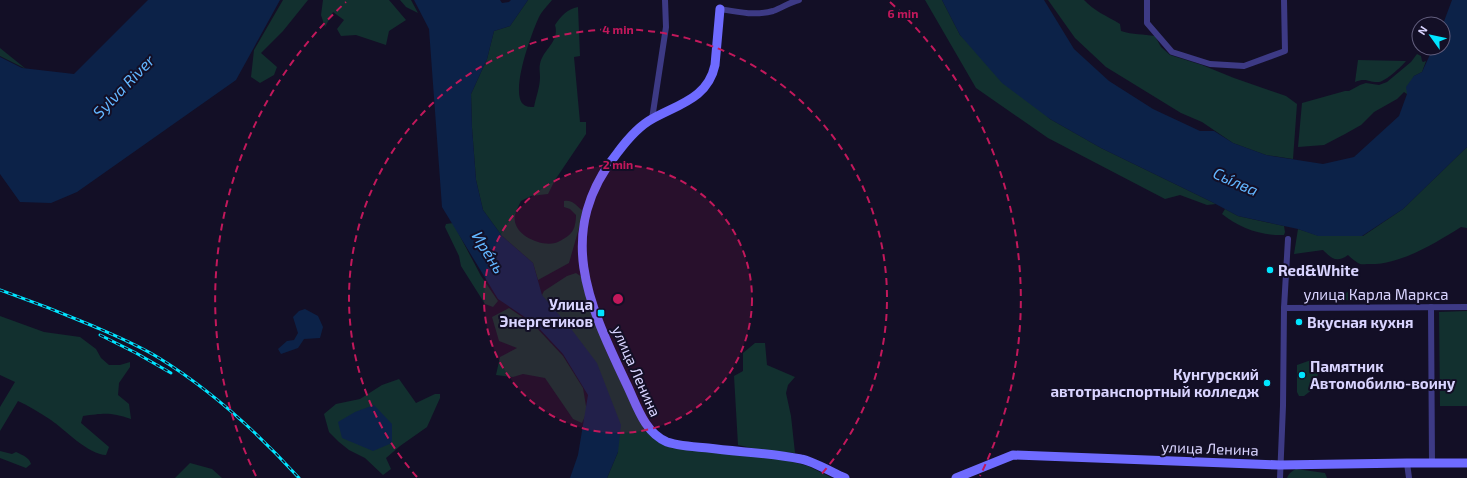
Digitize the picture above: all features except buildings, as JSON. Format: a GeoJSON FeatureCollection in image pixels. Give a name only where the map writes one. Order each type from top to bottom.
{"type":"FeatureCollection","features":[{"type":"Feature","properties":{"kind":"street"},"geometry":{"type":"LineString","coordinates":[[652,119],[666,27],[665,0]]}},
{"type":"Feature","properties":{"kind":"street"},"geometry":{"type":"LineString","coordinates":[[720,9],[747,13],[764,13],[799,0]]}},
{"type":"Feature","properties":{"kind":"street"},"geometry":{"type":"LineString","coordinates":[[1147,0],[1147,23],[1172,52],[1210,64],[1244,66],[1285,51],[1284,0]]}},
{"type":"Feature","properties":{"kind":"street","name":"улица Ленина"},"geometry":{"type":"LineString","coordinates":[[720,9],[715,65],[713,73],[707,84],[695,96],[652,119],[634,134],[618,152],[600,180],[592,196],[586,214],[582,245],[584,273],[589,293],[607,342],[647,428],[666,442],[803,459],[845,478]]}},
{"type":"Feature","properties":{"kind":"street"},"geometry":{"type":"LineString","coordinates":[[1280,478],[1283,406],[1284,308],[1288,239]]}},
{"type":"Feature","properties":{"kind":"street"},"geometry":{"type":"LineString","coordinates":[[1430,307],[1432,462]]}},
{"type":"Feature","properties":{"kind":"street","name":"улица Карла Маркса"},"geometry":{"type":"LineString","coordinates":[[1284,308],[1467,307]]}},
{"type":"Feature","properties":{"kind":"street","name":"улица Ленина"},"geometry":{"type":"LineString","coordinates":[[956,478],[1013,455],[1280,465],[1432,462],[1467,463]]}},
{"type":"Feature","properties":{"kind":"street"},"geometry":{"type":"LineString","coordinates":[[1407,463],[1409,478]]}},
{"type":"Feature","properties":{"kind":"green space"},"geometry":{"type":"Polygon","coordinates":[[[283,0],[308,0],[283,31],[261,53],[277,67],[274,75],[260,83],[251,77],[254,50],[283,0]]]}},
{"type":"Feature","properties":{"kind":"green space"},"geometry":{"type":"Polygon","coordinates":[[[323,0],[389,0],[406,20],[389,31],[386,45],[356,35],[341,36],[337,29],[344,20],[333,12],[325,27],[321,15],[323,0]]]}},
{"type":"Feature","properties":{"kind":"green space"},"geometry":{"type":"Polygon","coordinates":[[[400,0],[411,0],[418,13],[406,7],[400,0]]]}},
{"type":"Feature","properties":{"kind":"green space"},"geometry":{"type":"Polygon","coordinates":[[[528,0],[552,0],[539,17],[527,48],[519,87],[520,97],[523,104],[528,107],[534,107],[540,77],[540,64],[555,36],[555,25],[565,13],[578,7],[580,56],[574,57],[580,122],[586,122],[586,134],[555,180],[548,194],[531,196],[521,201],[515,213],[517,228],[522,233],[535,241],[549,244],[566,237],[571,233],[574,227],[576,215],[570,209],[564,207],[564,201],[572,202],[583,211],[569,263],[538,280],[533,263],[502,236],[483,210],[476,180],[472,128],[471,94],[487,59],[494,31],[510,26],[528,0]]]}},
{"type":"Feature","properties":{"kind":"green space"},"geometry":{"type":"Polygon","coordinates":[[[925,0],[942,0],[960,35],[1050,119],[1101,148],[1216,204],[1207,205],[1180,195],[1165,199],[1048,138],[976,88],[925,0]]]}},
{"type":"Feature","properties":{"kind":"green space"},"geometry":{"type":"Polygon","coordinates":[[[1048,0],[1084,0],[1096,10],[1120,24],[1121,31],[1155,36],[1161,47],[1170,55],[1202,65],[1286,96],[1297,104],[1293,159],[1266,155],[1233,143],[1202,122],[1181,113],[1106,67],[1075,38],[1048,0]]]}},
{"type":"Feature","properties":{"kind":"green space"},"geometry":{"type":"Polygon","coordinates":[[[0,48],[26,69],[0,56],[0,48]]]}},
{"type":"Feature","properties":{"kind":"green space"},"geometry":{"type":"Polygon","coordinates":[[[1416,56],[1421,56],[1423,62],[1426,61],[1422,72],[1414,76],[1407,94],[1404,92],[1397,99],[1374,112],[1361,125],[1324,145],[1298,147],[1302,103],[1349,91],[1366,83],[1379,85],[1387,82],[1411,62],[1416,56]]]}},
{"type":"Feature","properties":{"kind":"green space"},"geometry":{"type":"Polygon","coordinates":[[[1358,60],[1406,61],[1394,73],[1382,81],[1376,82],[1362,80],[1355,82],[1358,60]]]}},
{"type":"Feature","properties":{"kind":"green space"},"geometry":{"type":"Polygon","coordinates":[[[1467,147],[1467,228],[1461,227],[1416,252],[1379,264],[1360,264],[1348,255],[1341,259],[1335,259],[1323,250],[1294,254],[1298,229],[1319,236],[1363,236],[1403,209],[1467,147]]]}},
{"type":"Feature","properties":{"kind":"green space"},"geometry":{"type":"Polygon","coordinates":[[[1225,209],[1238,216],[1284,226],[1284,235],[1267,234],[1243,227],[1222,214],[1225,209]]]}},
{"type":"Feature","properties":{"kind":"green space"},"geometry":{"type":"Polygon","coordinates":[[[453,223],[481,276],[498,301],[493,307],[485,304],[461,266],[459,256],[445,227],[446,224],[453,223]]]}},
{"type":"Feature","properties":{"kind":"green space"},"geometry":{"type":"Polygon","coordinates":[[[576,273],[582,277],[587,300],[606,351],[630,401],[664,443],[789,461],[808,466],[832,478],[607,478],[618,452],[542,295],[544,291],[567,276],[576,273]]]}},
{"type":"Feature","properties":{"kind":"green space"},"geometry":{"type":"Polygon","coordinates":[[[1348,292],[1366,292],[1375,297],[1373,301],[1342,300],[1343,294],[1348,292]]]}},
{"type":"Feature","properties":{"kind":"green space"},"geometry":{"type":"Polygon","coordinates":[[[509,308],[534,325],[563,356],[583,388],[587,412],[582,423],[573,419],[545,378],[523,374],[513,377],[496,375],[500,357],[517,348],[499,341],[492,317],[509,308]]]}},
{"type":"Feature","properties":{"kind":"green space"},"geometry":{"type":"Polygon","coordinates":[[[1467,311],[1467,406],[1440,406],[1439,312],[1467,311]]]}},
{"type":"Feature","properties":{"kind":"green space"},"geometry":{"type":"Polygon","coordinates":[[[0,316],[44,332],[80,337],[96,349],[101,358],[109,365],[120,365],[130,362],[130,367],[119,383],[118,395],[129,404],[131,419],[113,414],[97,414],[83,416],[81,423],[109,447],[106,455],[92,451],[51,420],[18,401],[0,431],[0,407],[15,382],[0,375],[0,316]]]}},
{"type":"Feature","properties":{"kind":"green space"},"geometry":{"type":"Polygon","coordinates":[[[755,343],[765,343],[767,365],[795,377],[788,385],[786,393],[791,416],[795,453],[765,451],[738,445],[734,376],[743,371],[743,353],[755,343]]]}},
{"type":"Feature","properties":{"kind":"green space"},"geometry":{"type":"Polygon","coordinates":[[[1314,359],[1318,368],[1317,386],[1304,396],[1299,396],[1297,392],[1297,365],[1314,359]]]}},
{"type":"Feature","properties":{"kind":"green space"},"geometry":{"type":"Polygon","coordinates":[[[399,379],[416,403],[435,394],[440,394],[440,398],[427,427],[386,458],[391,469],[383,475],[365,458],[349,450],[329,432],[324,414],[336,404],[360,399],[382,385],[399,379]]]}},
{"type":"Feature","properties":{"kind":"green space"},"geometry":{"type":"Polygon","coordinates":[[[0,451],[12,454],[16,452],[27,458],[31,464],[26,468],[0,458],[0,451]]]}},
{"type":"Feature","properties":{"kind":"green space"},"geometry":{"type":"Polygon","coordinates":[[[190,463],[212,469],[222,478],[175,478],[190,463]]]}},
{"type":"Feature","properties":{"kind":"green space"},"geometry":{"type":"Polygon","coordinates":[[[1296,469],[1325,473],[1327,478],[1287,478],[1291,472],[1296,469]]]}},
{"type":"Feature","properties":{"kind":"water","name":"Sylva River"},"geometry":{"type":"Polygon","coordinates":[[[148,0],[280,0],[236,80],[77,192],[51,203],[20,202],[0,174],[0,57],[22,68],[74,74],[148,0]]]}},
{"type":"Feature","properties":{"kind":"water","name":"Ире́нь"},"geometry":{"type":"Polygon","coordinates":[[[414,0],[500,0],[502,3],[509,2],[511,0],[528,0],[510,26],[494,31],[487,59],[471,94],[476,180],[483,210],[502,236],[533,263],[542,295],[572,330],[597,363],[621,425],[618,452],[607,478],[570,478],[578,455],[588,395],[563,354],[535,324],[498,299],[442,207],[429,29],[414,0]]]}},
{"type":"Feature","properties":{"kind":"water","name":"Сы́лва"},"geometry":{"type":"Polygon","coordinates":[[[942,0],[1044,0],[1074,49],[1109,81],[1153,109],[1200,131],[1214,131],[1233,143],[1266,155],[1323,164],[1354,157],[1399,116],[1407,94],[1406,87],[1414,76],[1422,72],[1429,56],[1451,56],[1451,16],[1446,16],[1452,0],[1467,0],[1467,147],[1403,209],[1362,236],[1318,236],[1298,229],[1238,216],[1101,148],[1050,119],[1002,83],[960,35],[942,0]]]}},
{"type":"Feature","properties":{"kind":"water"},"geometry":{"type":"Polygon","coordinates":[[[305,309],[318,316],[323,327],[320,338],[304,339],[298,348],[281,354],[278,349],[287,341],[294,340],[298,333],[293,317],[299,311],[305,309]]]}},
{"type":"Feature","properties":{"kind":"water"},"geometry":{"type":"Polygon","coordinates":[[[374,405],[392,424],[392,443],[373,451],[342,438],[338,422],[355,412],[374,405]]]}},
{"type":"Feature","properties":{"kind":"railway"},"geometry":{"type":"LineString","coordinates":[[0,290],[93,326],[135,345],[159,358],[197,384],[233,413],[299,478]]}},
{"type":"Feature","properties":{"kind":"railway"},"geometry":{"type":"LineString","coordinates":[[100,335],[171,373]]}},
{"type":"Feature","properties":{"kind":"place","name":"Red&White"},"geometry":{"type":"Point","coordinates":[1270,270]}},
{"type":"Feature","properties":{"kind":"place","name":"Улица Энергетиков"},"geometry":{"type":"Point","coordinates":[601,313]}},
{"type":"Feature","properties":{"kind":"place","name":"Вкусная кухня"},"geometry":{"type":"Point","coordinates":[1299,322]}},
{"type":"Feature","properties":{"kind":"place","name":"Памятник Автомобилю-воину"},"geometry":{"type":"Point","coordinates":[1302,375]}},
{"type":"Feature","properties":{"kind":"place","name":"Кунгурский автотранспортный колледж"},"geometry":{"type":"Point","coordinates":[1267,383]}}]}
